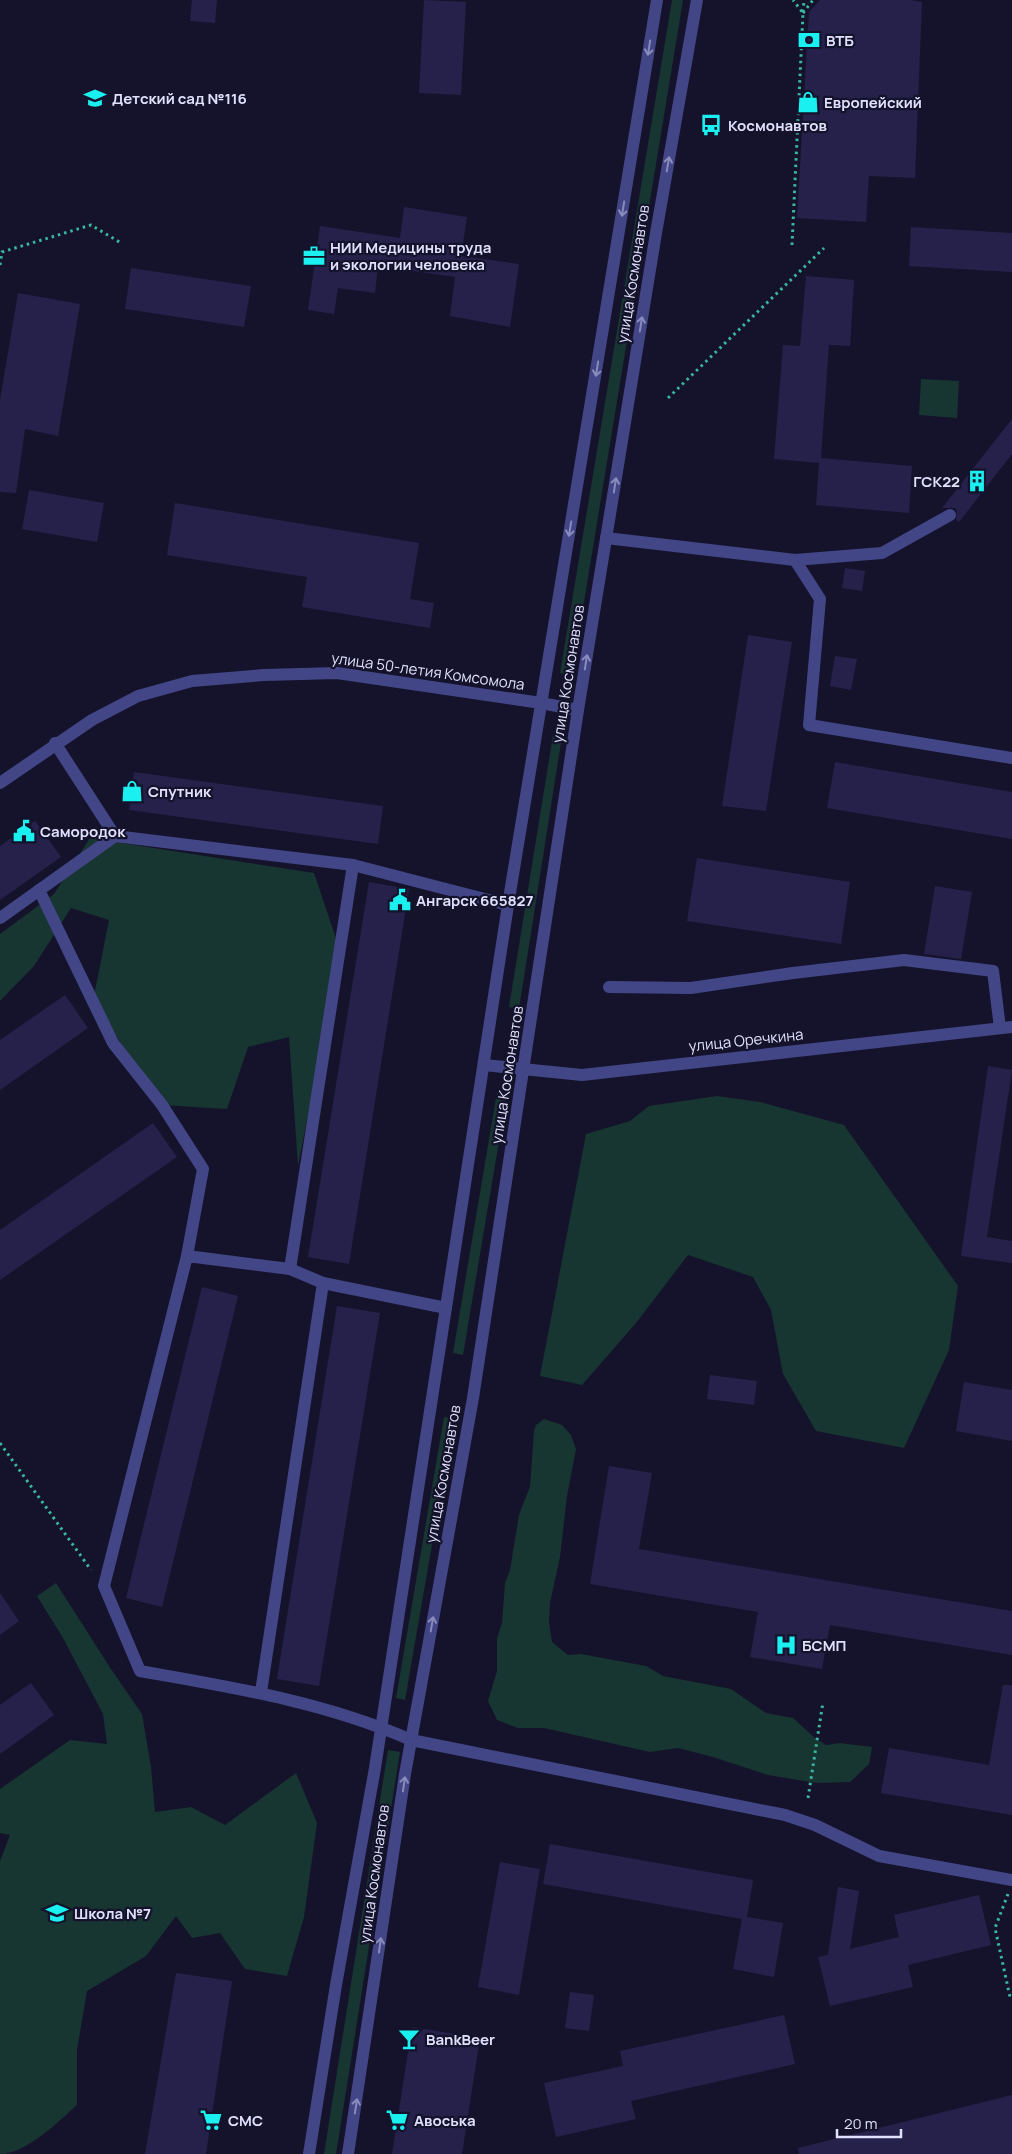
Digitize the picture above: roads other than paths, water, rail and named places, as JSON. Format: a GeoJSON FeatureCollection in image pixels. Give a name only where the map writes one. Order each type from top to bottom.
{"type":"FeatureCollection","features":[{"type":"Feature","properties":{"kind":"street","name":"улица Космонавтов"},"geometry":{"type":"LineString","coordinates":[[309,2154],[381,1726],[508,905],[657,0]]}},
{"type":"Feature","properties":{"kind":"street","name":"улица Космонавтов"},"geometry":{"type":"LineString","coordinates":[[348,2154],[411,1740],[473,1398],[525,1070],[578,710],[656,233],[697,0]]}},
{"type":"Feature","properties":{"kind":"street"},"geometry":{"type":"LineString","coordinates":[[606,538],[795,560],[882,553],[950,515]]}},
{"type":"Feature","properties":{"kind":"street"},"geometry":{"type":"LineString","coordinates":[[795,560],[820,599],[809,725],[1012,758]]}},
{"type":"Feature","properties":{"kind":"street","name":"улица 50-летия Комсомола"},"geometry":{"type":"LineString","coordinates":[[0,783],[92,720],[138,696],[192,681],[337,672],[578,710]]}},
{"type":"Feature","properties":{"kind":"street"},"geometry":{"type":"LineString","coordinates":[[55,744],[114,836]]}},
{"type":"Feature","properties":{"kind":"street"},"geometry":{"type":"LineString","coordinates":[[0,918],[114,836],[353,865],[508,905]]}},
{"type":"Feature","properties":{"kind":"street"},"geometry":{"type":"LineString","coordinates":[[290,1269],[353,865]]}},
{"type":"Feature","properties":{"kind":"street"},"geometry":{"type":"LineString","coordinates":[[39,890],[113,1043],[162,1105],[203,1169],[187,1256],[104,1586],[140,1671],[261,1692],[381,1726],[411,1740],[785,1815],[816,1825],[879,1856],[1012,1880]]}},
{"type":"Feature","properties":{"kind":"street"},"geometry":{"type":"LineString","coordinates":[[609,987],[691,988],[793,973],[904,960],[993,971],[1006,1027]]}},
{"type":"Feature","properties":{"kind":"street","name":"улица Оречкина"},"geometry":{"type":"LineString","coordinates":[[484,1065],[582,1075],[1006,1027]]}},
{"type":"Feature","properties":{"kind":"street"},"geometry":{"type":"LineString","coordinates":[[187,1256],[290,1269],[322,1283],[446,1308]]}},
{"type":"Feature","properties":{"kind":"street"},"geometry":{"type":"LineString","coordinates":[[261,1692],[322,1283]]}},
{"type":"Feature","properties":{"kind":"place","name":"ВТБ"},"geometry":{"type":"Point","coordinates":[809,40]}},
{"type":"Feature","properties":{"kind":"place","name":"Детский сад №116"},"geometry":{"type":"Point","coordinates":[95,98]}},
{"type":"Feature","properties":{"kind":"place","name":"Европейский"},"geometry":{"type":"Point","coordinates":[808,102]}},
{"type":"Feature","properties":{"kind":"place","name":"Космонавтов"},"geometry":{"type":"Point","coordinates":[711,125]}},
{"type":"Feature","properties":{"kind":"place","name":"НИИ Медицины труда и экологии человека"},"geometry":{"type":"Point","coordinates":[314,256]}},
{"type":"Feature","properties":{"kind":"place","name":"ГСК22"},"geometry":{"type":"Point","coordinates":[977,481]}},
{"type":"Feature","properties":{"kind":"place","name":"Спутник"},"geometry":{"type":"Point","coordinates":[132,791]}},
{"type":"Feature","properties":{"kind":"place","name":"Самородок"},"geometry":{"type":"Point","coordinates":[24,831]}},
{"type":"Feature","properties":{"kind":"place","name":"Ангарск 665827"},"geometry":{"type":"Point","coordinates":[400,900]}},
{"type":"Feature","properties":{"kind":"place","name":"БСМП"},"geometry":{"type":"Point","coordinates":[786,1645]}},
{"type":"Feature","properties":{"kind":"place","name":"Школа №7"},"geometry":{"type":"Point","coordinates":[57,1913]}},
{"type":"Feature","properties":{"kind":"place","name":"BankBeer"},"geometry":{"type":"Point","coordinates":[409,2039]}},
{"type":"Feature","properties":{"kind":"place","name":"СМС"},"geometry":{"type":"Point","coordinates":[211,2120]}},
{"type":"Feature","properties":{"kind":"place","name":"Авоська"},"geometry":{"type":"Point","coordinates":[397,2120]}}]}
